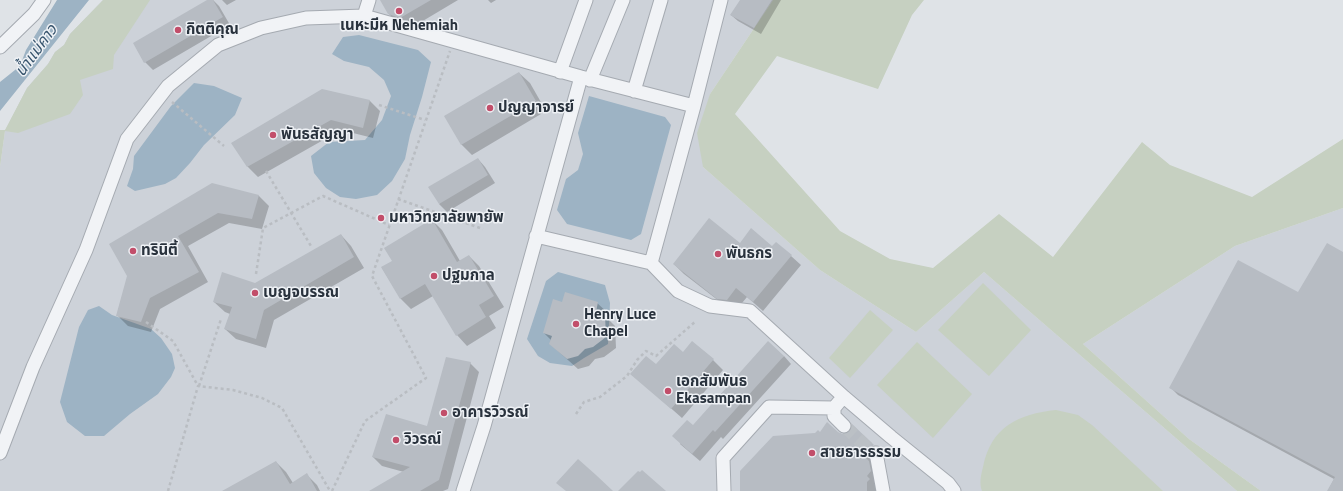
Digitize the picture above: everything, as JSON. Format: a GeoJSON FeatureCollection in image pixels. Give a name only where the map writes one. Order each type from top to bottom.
{"type":"FeatureCollection","features":[{"type":"Feature","properties":{"kind":"street"},"geometry":{"type":"LineString","coordinates":[[0,47],[34,14],[44,0]]}},
{"type":"Feature","properties":{"kind":"street"},"geometry":{"type":"LineString","coordinates":[[364,16],[369,0]]}},
{"type":"Feature","properties":{"kind":"street"},"geometry":{"type":"LineString","coordinates":[[560,72],[586,0]]}},
{"type":"Feature","properties":{"kind":"street"},"geometry":{"type":"LineString","coordinates":[[463,491],[484,426],[536,236],[586,79],[623,0]]}},
{"type":"Feature","properties":{"kind":"street"},"geometry":{"type":"LineString","coordinates":[[634,91],[661,0]]}},
{"type":"Feature","properties":{"kind":"street"},"geometry":{"type":"LineString","coordinates":[[651,263],[721,0]]}},
{"type":"Feature","properties":{"kind":"street"},"geometry":{"type":"LineString","coordinates":[[0,453],[33,367],[86,250],[127,139],[168,86],[218,45],[260,28],[306,18],[364,16],[560,72],[694,106]]}},
{"type":"Feature","properties":{"kind":"street"},"geometry":{"type":"LineString","coordinates":[[536,236],[651,263],[678,291],[710,306],[750,311],[844,397],[948,483],[954,491]]}},
{"type":"Feature","properties":{"kind":"street"},"geometry":{"type":"LineString","coordinates":[[844,397],[834,408],[834,416],[844,426]]}},
{"type":"Feature","properties":{"kind":"street"},"geometry":{"type":"LineString","coordinates":[[724,491],[722,458],[769,407],[834,408]]}},
{"type":"Feature","properties":{"kind":"street"},"geometry":{"type":"LineString","coordinates":[[883,491],[873,451],[891,437]]}},
{"type":"Feature","properties":{"kind":"path"},"geometry":{"type":"LineString","coordinates":[[331,491],[365,421],[426,378],[372,276],[453,41]]}},
{"type":"Feature","properties":{"kind":"path"},"geometry":{"type":"LineString","coordinates":[[172,102],[224,146]]}},
{"type":"Feature","properties":{"kind":"path"},"geometry":{"type":"LineString","coordinates":[[379,105],[425,120]]}},
{"type":"Feature","properties":{"kind":"path"},"geometry":{"type":"LineString","coordinates":[[266,171],[311,246]]}},
{"type":"Feature","properties":{"kind":"path"},"geometry":{"type":"LineString","coordinates":[[256,274],[263,228],[323,196],[389,225]]}},
{"type":"Feature","properties":{"kind":"path"},"geometry":{"type":"LineString","coordinates":[[398,199],[483,229]]}},
{"type":"Feature","properties":{"kind":"path"},"geometry":{"type":"LineString","coordinates":[[168,491],[198,386],[221,319]]}},
{"type":"Feature","properties":{"kind":"path"},"geometry":{"type":"LineString","coordinates":[[576,414],[584,402],[600,397],[627,376],[646,351],[656,356],[696,321]]}},
{"type":"Feature","properties":{"kind":"path"},"geometry":{"type":"LineString","coordinates":[[146,322],[173,341],[198,386]]}},
{"type":"Feature","properties":{"kind":"path"},"geometry":{"type":"LineString","coordinates":[[198,386],[233,390],[262,398],[282,408],[331,491]]}},
{"type":"Feature","properties":{"kind":"shaded area","name":"มหาวิทยาลัยพายัพ"},"geometry":{"type":"Polygon","coordinates":[[[103,0],[773,0],[710,94],[703,167],[820,270],[916,332],[984,272],[1237,491],[0,491],[0,167],[5,131],[27,88],[48,64],[55,52],[64,45],[70,34],[103,0]]]}},
{"type":"Feature","properties":{"kind":"shaded area"},"geometry":{"type":"Polygon","coordinates":[[[1343,208],[1343,491],[1261,491],[1189,439],[1083,344],[1235,246],[1343,208]]]}},
{"type":"Feature","properties":{"kind":"green space"},"geometry":{"type":"Polygon","coordinates":[[[103,0],[150,0],[114,55],[113,69],[80,80],[83,95],[70,114],[18,133],[5,131],[0,167],[0,130],[5,130],[27,88],[48,64],[55,52],[64,45],[70,34],[103,0]]]}},
{"type":"Feature","properties":{"kind":"green space"},"geometry":{"type":"Polygon","coordinates":[[[773,0],[924,0],[912,15],[878,89],[777,56],[735,114],[840,231],[890,259],[933,268],[999,214],[1053,257],[1142,142],[1170,165],[1252,197],[1343,139],[1343,208],[1235,246],[1083,344],[1189,439],[1261,491],[1237,491],[984,272],[916,332],[820,270],[703,167],[697,133],[710,94],[773,0]]]}},
{"type":"Feature","properties":{"kind":"green space"},"geometry":{"type":"Polygon","coordinates":[[[983,283],[1031,330],[989,376],[938,330],[983,283]]]}},
{"type":"Feature","properties":{"kind":"green space"},"geometry":{"type":"Polygon","coordinates":[[[870,310],[893,330],[850,378],[829,358],[870,310]]]}},
{"type":"Feature","properties":{"kind":"green space"},"geometry":{"type":"Polygon","coordinates":[[[917,342],[972,394],[933,438],[877,385],[917,342]]]}},
{"type":"Feature","properties":{"kind":"green space"},"geometry":{"type":"Polygon","coordinates":[[[1056,410],[1078,415],[1092,425],[1163,491],[982,491],[982,470],[987,453],[992,442],[1000,432],[1018,419],[1042,412],[1056,410]]]}},
{"type":"Feature","properties":{"kind":"water","name":"น้ำแม่คาว"},"geometry":{"type":"Polygon","coordinates":[[[57,0],[89,0],[0,111],[0,82],[20,66],[26,50],[57,0]]]}},
{"type":"Feature","properties":{"kind":"water"},"geometry":{"type":"Polygon","coordinates":[[[359,35],[418,50],[431,62],[410,135],[405,159],[392,181],[377,195],[356,199],[340,197],[326,188],[314,173],[311,156],[329,142],[365,140],[382,120],[391,96],[384,80],[369,67],[344,61],[332,54],[343,37],[359,35]]]}},
{"type":"Feature","properties":{"kind":"water"},"geometry":{"type":"Polygon","coordinates":[[[194,83],[214,86],[242,98],[235,115],[204,145],[176,178],[165,184],[135,191],[127,186],[133,169],[134,156],[171,106],[194,83]]]}},
{"type":"Feature","properties":{"kind":"water"},"geometry":{"type":"Polygon","coordinates":[[[589,96],[665,117],[671,125],[641,234],[631,240],[567,224],[557,210],[566,179],[578,170],[583,154],[578,133],[589,96]]]}},
{"type":"Feature","properties":{"kind":"water"},"geometry":{"type":"Polygon","coordinates":[[[558,272],[605,285],[610,303],[608,344],[572,366],[550,363],[538,356],[527,339],[546,281],[558,272]]]}},
{"type":"Feature","properties":{"kind":"water"},"geometry":{"type":"Polygon","coordinates":[[[99,306],[112,315],[151,329],[161,338],[172,354],[175,368],[171,377],[158,394],[130,414],[104,436],[85,436],[67,422],[60,402],[79,327],[88,310],[99,306]]]}},
{"type":"Feature","properties":{"kind":"building","name":"กิตติคุณ"},"geometry":{"type":"Polygon","coordinates":[[[207,0],[213,0],[223,17],[144,63],[133,43],[207,0]]]}},
{"type":"Feature","properties":{"kind":"building","name":"เนหะมีห Nehemiah"},"geometry":{"type":"Polygon","coordinates":[[[380,0],[431,0],[400,18],[388,14],[380,0]]]}},
{"type":"Feature","properties":{"kind":"building"},"geometry":{"type":"Polygon","coordinates":[[[740,0],[772,0],[754,28],[730,15],[740,0]]]}},
{"type":"Feature","properties":{"kind":"building","name":"ปญญาจารย์"},"geometry":{"type":"Polygon","coordinates":[[[519,72],[536,101],[461,145],[444,116],[519,72]]]}},
{"type":"Feature","properties":{"kind":"building","name":"พันธสัญญา"},"geometry":{"type":"Polygon","coordinates":[[[322,89],[370,100],[363,128],[331,120],[247,167],[231,143],[322,89]]]}},
{"type":"Feature","properties":{"kind":"building"},"geometry":{"type":"Polygon","coordinates":[[[478,158],[488,175],[439,204],[428,187],[478,158]]]}},
{"type":"Feature","properties":{"kind":"building","name":"ทรินิตี้"},"geometry":{"type":"Polygon","coordinates":[[[212,183],[259,195],[252,219],[218,213],[178,236],[199,272],[150,298],[141,322],[116,316],[127,276],[109,244],[212,183]]]}},
{"type":"Feature","properties":{"kind":"building","name":"พันธกร"},"geometry":{"type":"Polygon","coordinates":[[[709,218],[740,243],[751,228],[772,246],[776,242],[792,255],[753,302],[736,288],[727,300],[717,299],[673,264],[709,218]]]}},
{"type":"Feature","properties":{"kind":"building","name":"ปฐมกาล"},"geometry":{"type":"Polygon","coordinates":[[[432,219],[457,262],[469,255],[494,296],[479,305],[486,317],[456,336],[425,284],[400,299],[381,267],[392,261],[384,248],[432,219]]]}},
{"type":"Feature","properties":{"kind":"building","name":"เบญจบรรณ"},"geometry":{"type":"Polygon","coordinates":[[[341,234],[354,257],[264,310],[256,339],[224,329],[232,307],[213,302],[222,272],[255,283],[341,234]]]}},
{"type":"Feature","properties":{"kind":"building"},"geometry":{"type":"Polygon","coordinates":[[[1327,243],[1343,252],[1343,491],[1327,491],[1335,477],[1169,388],[1238,260],[1298,292],[1327,243]]]}},
{"type":"Feature","properties":{"kind":"building","name":"Henry Luce Chapel"},"geometry":{"type":"Polygon","coordinates":[[[565,292],[598,302],[596,312],[605,315],[606,337],[593,347],[585,349],[578,356],[567,359],[549,344],[552,336],[543,333],[553,299],[562,302],[565,292]]]}},
{"type":"Feature","properties":{"kind":"building","name":"เอกสัมพันธ Ekasampan"},"geometry":{"type":"Polygon","coordinates":[[[692,341],[714,359],[671,409],[630,374],[646,356],[656,364],[674,344],[683,352],[692,341]]]}},
{"type":"Feature","properties":{"kind":"building"},"geometry":{"type":"Polygon","coordinates":[[[768,341],[784,356],[715,432],[713,430],[692,454],[672,436],[687,420],[693,425],[768,341]]]}},
{"type":"Feature","properties":{"kind":"building","name":"อาคารวิวรณ์"},"geometry":{"type":"Polygon","coordinates":[[[446,357],[471,362],[439,480],[420,491],[369,491],[410,467],[372,457],[386,414],[427,426],[446,357]]]}},
{"type":"Feature","properties":{"kind":"building","name":"สายธารธรรม"},"geometry":{"type":"Polygon","coordinates":[[[827,422],[842,434],[846,434],[850,431],[852,428],[851,423],[874,445],[864,456],[869,461],[871,471],[867,476],[870,479],[867,482],[867,491],[740,491],[740,471],[773,436],[815,433],[818,430],[820,432],[827,422]]]}},
{"type":"Feature","properties":{"kind":"building"},"geometry":{"type":"Polygon","coordinates":[[[578,459],[613,491],[566,491],[556,483],[578,459]]]}},
{"type":"Feature","properties":{"kind":"building"},"geometry":{"type":"Polygon","coordinates":[[[276,461],[290,484],[307,473],[317,491],[222,491],[276,461]]]}},
{"type":"Feature","properties":{"kind":"building"},"geometry":{"type":"Polygon","coordinates":[[[642,470],[666,491],[618,491],[638,471],[640,472],[642,470]]]}},
{"type":"Feature","properties":{"kind":"tunnel"},"geometry":{"type":"LineString","coordinates":[[844,426],[870,450]]}},
{"type":"Feature","properties":{"kind":"place","name":"เนหะมีห Nehemiah"},"geometry":{"type":"Point","coordinates":[399,11]}},
{"type":"Feature","properties":{"kind":"place","name":"กิตติคุณ"},"geometry":{"type":"Point","coordinates":[178,30]}},
{"type":"Feature","properties":{"kind":"place","name":"ปญญาจารย์"},"geometry":{"type":"Point","coordinates":[490,108]}},
{"type":"Feature","properties":{"kind":"place","name":"พันธสัญญา"},"geometry":{"type":"Point","coordinates":[273,135]}},
{"type":"Feature","properties":{"kind":"place","name":"มหาวิทยาลัยพายัพ"},"geometry":{"type":"Point","coordinates":[381,218]}},
{"type":"Feature","properties":{"kind":"place","name":"ทรินิตี้"},"geometry":{"type":"Point","coordinates":[133,251]}},
{"type":"Feature","properties":{"kind":"place","name":"พันธกร"},"geometry":{"type":"Point","coordinates":[718,254]}},
{"type":"Feature","properties":{"kind":"place","name":"ปฐมกาล"},"geometry":{"type":"Point","coordinates":[434,276]}},
{"type":"Feature","properties":{"kind":"place","name":"เบญจบรรณ"},"geometry":{"type":"Point","coordinates":[255,293]}},
{"type":"Feature","properties":{"kind":"place","name":"Henry Luce Chapel"},"geometry":{"type":"Point","coordinates":[576,324]}},
{"type":"Feature","properties":{"kind":"place","name":"เอกสัมพันธ Ekasampan"},"geometry":{"type":"Point","coordinates":[668,391]}},
{"type":"Feature","properties":{"kind":"place","name":"อาคารวิวรณ์"},"geometry":{"type":"Point","coordinates":[444,413]}},
{"type":"Feature","properties":{"kind":"place","name":"วิวรณ์"},"geometry":{"type":"Point","coordinates":[396,440]}},
{"type":"Feature","properties":{"kind":"place","name":"สายธารธรรม"},"geometry":{"type":"Point","coordinates":[812,453]}}]}
